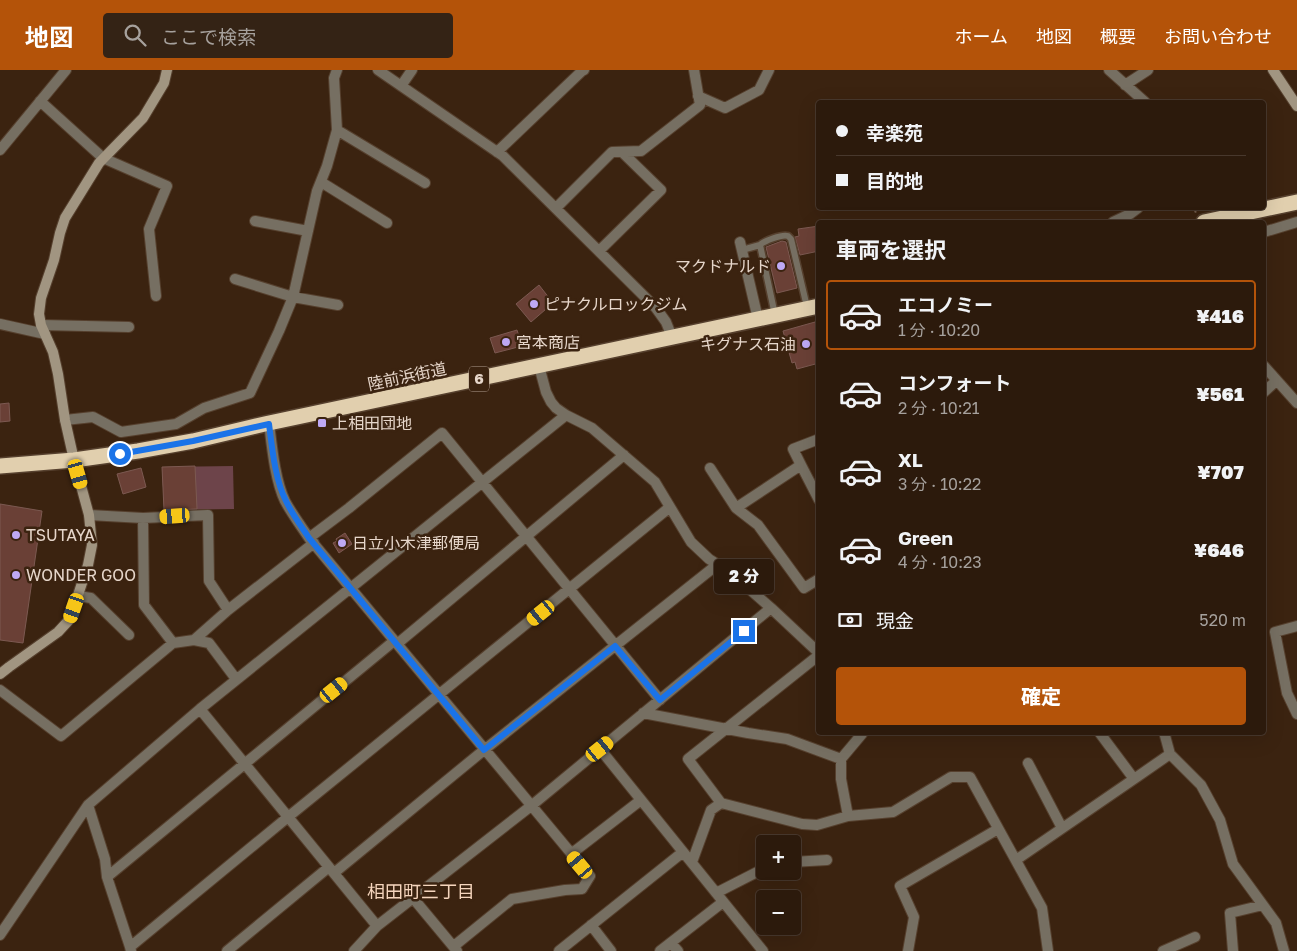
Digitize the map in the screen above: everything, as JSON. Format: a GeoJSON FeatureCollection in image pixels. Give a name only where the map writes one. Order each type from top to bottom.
{"type":"FeatureCollection","features":[{"type":"Feature","properties":{"kind":"highway"},"geometry":{"type":"LineString","coordinates":[[1266,209],[1297,202]]}},
{"type":"Feature","properties":{"kind":"highway"},"geometry":{"type":"LineString","coordinates":[[1213,220],[1260,210]]}},
{"type":"Feature","properties":{"kind":"highway","name":"陸前浜街道"},"geometry":{"type":"LineString","coordinates":[[0,466],[74,460],[193,441],[775,315],[812,309]]}},
{"type":"Feature","properties":{"kind":"street"},"geometry":{"type":"LineString","coordinates":[[0,150],[66,70]]}},
{"type":"Feature","properties":{"kind":"street"},"geometry":{"type":"LineString","coordinates":[[0,674],[58,632],[70,619],[88,565],[92,545],[89,515],[65,420],[55,359],[43,330],[39,314],[41,298],[54,260],[65,218],[99,163],[143,118],[164,83],[167,70]]}},
{"type":"Feature","properties":{"kind":"street"},"geometry":{"type":"LineString","coordinates":[[65,420],[93,417],[121,432],[176,424],[204,408],[250,393],[293,297],[317,191],[327,166],[337,130],[334,78],[337,70]]}},
{"type":"Feature","properties":{"kind":"street"},"geometry":{"type":"LineString","coordinates":[[378,70],[503,156],[656,308],[666,322],[672,337]]}},
{"type":"Feature","properties":{"kind":"street"},"geometry":{"type":"LineString","coordinates":[[401,86],[412,70]]}},
{"type":"Feature","properties":{"kind":"street"},"geometry":{"type":"LineString","coordinates":[[497,152],[584,70]]}},
{"type":"Feature","properties":{"kind":"street"},"geometry":{"type":"LineString","coordinates":[[556,208],[612,152],[641,151],[700,105],[694,70]]}},
{"type":"Feature","properties":{"kind":"street"},"geometry":{"type":"LineString","coordinates":[[698,96],[724,108],[759,90],[769,70]]}},
{"type":"Feature","properties":{"kind":"street"},"geometry":{"type":"LineString","coordinates":[[1109,70],[1142,100]]}},
{"type":"Feature","properties":{"kind":"street"},"geometry":{"type":"LineString","coordinates":[[1125,85],[1148,70]]}},
{"type":"Feature","properties":{"kind":"street"},"geometry":{"type":"LineString","coordinates":[[1273,70],[1297,106]]}},
{"type":"Feature","properties":{"kind":"street"},"geometry":{"type":"LineString","coordinates":[[40,101],[104,158],[167,186],[149,229],[156,296]]}},
{"type":"Feature","properties":{"kind":"street"},"geometry":{"type":"LineString","coordinates":[[337,130],[425,183]]}},
{"type":"Feature","properties":{"kind":"street"},"geometry":{"type":"LineString","coordinates":[[599,251],[660,190],[622,152]]}},
{"type":"Feature","properties":{"kind":"street"},"geometry":{"type":"LineString","coordinates":[[321,182],[386,223]]}},
{"type":"Feature","properties":{"kind":"street"},"geometry":{"type":"LineString","coordinates":[[1117,220],[1135,210]]}},
{"type":"Feature","properties":{"kind":"street"},"geometry":{"type":"LineString","coordinates":[[255,221],[308,231]]}},
{"type":"Feature","properties":{"kind":"street"},"geometry":{"type":"LineString","coordinates":[[1266,231],[1297,222]]}},
{"type":"Feature","properties":{"kind":"street"},"geometry":{"type":"LineString","coordinates":[[741,246],[758,319]]}},
{"type":"Feature","properties":{"kind":"street"},"geometry":{"type":"LineString","coordinates":[[235,279],[293,297],[338,305]]}},
{"type":"Feature","properties":{"kind":"street"},"geometry":{"type":"LineString","coordinates":[[0,324],[43,330],[129,327]]}},
{"type":"Feature","properties":{"kind":"street"},"geometry":{"type":"LineString","coordinates":[[539,366],[546,392],[556,408],[592,428],[655,482],[691,542],[709,559],[731,573],[816,651]]}},
{"type":"Feature","properties":{"kind":"street"},"geometry":{"type":"LineString","coordinates":[[1266,368],[1297,403]]}},
{"type":"Feature","properties":{"kind":"street"},"geometry":{"type":"LineString","coordinates":[[1266,390],[1276,381]]}},
{"type":"Feature","properties":{"kind":"street"},"geometry":{"type":"LineString","coordinates":[[0,936],[88,805],[236,679],[566,415]]}},
{"type":"Feature","properties":{"kind":"street"},"geometry":{"type":"LineString","coordinates":[[269,424],[280,485],[285,500],[311,541],[590,876],[582,889],[512,899],[456,949],[413,898]]}},
{"type":"Feature","properties":{"kind":"street"},"geometry":{"type":"LineString","coordinates":[[194,640],[349,508],[442,433],[660,700]]}},
{"type":"Feature","properties":{"kind":"street"},"geometry":{"type":"LineString","coordinates":[[816,440],[793,449],[816,494]]}},
{"type":"Feature","properties":{"kind":"street"},"geometry":{"type":"LineString","coordinates":[[106,877],[624,455]]}},
{"type":"Feature","properties":{"kind":"street"},"geometry":{"type":"LineString","coordinates":[[736,508],[801,465]]}},
{"type":"Feature","properties":{"kind":"street"},"geometry":{"type":"LineString","coordinates":[[710,468],[736,508],[758,525],[804,588],[816,581]]}},
{"type":"Feature","properties":{"kind":"street"},"geometry":{"type":"LineString","coordinates":[[88,805],[105,859],[106,877],[130,949],[288,817],[670,507]]}},
{"type":"Feature","properties":{"kind":"street"},"geometry":{"type":"LineString","coordinates":[[89,515],[143,518],[208,515],[209,582],[228,610]]}},
{"type":"Feature","properties":{"kind":"street"},"geometry":{"type":"LineString","coordinates":[[143,518],[144,605],[173,642]]}},
{"type":"Feature","properties":{"kind":"street"},"geometry":{"type":"LineString","coordinates":[[227,951],[718,564]]}},
{"type":"Feature","properties":{"kind":"street"},"geometry":{"type":"LineString","coordinates":[[78,596],[91,598],[129,635]]}},
{"type":"Feature","properties":{"kind":"street"},"geometry":{"type":"LineString","coordinates":[[354,951],[377,926],[531,806],[771,608]]}},
{"type":"Feature","properties":{"kind":"street"},"geometry":{"type":"LineString","coordinates":[[1297,626],[1275,632],[1287,694],[1297,714]]}},
{"type":"Feature","properties":{"kind":"street"},"geometry":{"type":"LineString","coordinates":[[0,690],[60,736],[173,642],[194,640],[209,643],[236,679]]}},
{"type":"Feature","properties":{"kind":"street"},"geometry":{"type":"LineString","coordinates":[[816,656],[688,759],[720,803],[802,824],[817,825],[848,816],[893,812],[951,777],[970,777],[1042,908],[1048,951]]}},
{"type":"Feature","properties":{"kind":"street"},"geometry":{"type":"LineString","coordinates":[[200,709],[377,926]]}},
{"type":"Feature","properties":{"kind":"street"},"geometry":{"type":"LineString","coordinates":[[643,713],[787,739],[841,759]]}},
{"type":"Feature","properties":{"kind":"street"},"geometry":{"type":"LineString","coordinates":[[848,816],[841,779],[841,759],[861,735]]}},
{"type":"Feature","properties":{"kind":"street"},"geometry":{"type":"LineString","coordinates":[[1101,735],[1134,779]]}},
{"type":"Feature","properties":{"kind":"street"},"geometry":{"type":"LineString","coordinates":[[1165,735],[1170,754],[1200,786],[1220,820],[1233,864],[1276,923],[1284,951]]}},
{"type":"Feature","properties":{"kind":"street"},"geometry":{"type":"LineString","coordinates":[[600,749],[763,951]]}},
{"type":"Feature","properties":{"kind":"street"},"geometry":{"type":"LineString","coordinates":[[1016,860],[1170,754]]}},
{"type":"Feature","properties":{"kind":"street"},"geometry":{"type":"LineString","coordinates":[[1028,763],[1062,828]]}},
{"type":"Feature","properties":{"kind":"street"},"geometry":{"type":"LineString","coordinates":[[571,854],[641,800]]}},
{"type":"Feature","properties":{"kind":"street"},"geometry":{"type":"LineString","coordinates":[[692,862],[711,810],[720,803]]}},
{"type":"Feature","properties":{"kind":"street"},"geometry":{"type":"LineString","coordinates":[[908,951],[914,916],[900,886],[998,829]]}},
{"type":"Feature","properties":{"kind":"street"},"geometry":{"type":"LineString","coordinates":[[559,951],[683,852]]}},
{"type":"Feature","properties":{"kind":"street"},"geometry":{"type":"LineString","coordinates":[[801,861],[827,860]]}},
{"type":"Feature","properties":{"kind":"street"},"geometry":{"type":"LineString","coordinates":[[716,893],[756,873]]}},
{"type":"Feature","properties":{"kind":"street"},"geometry":{"type":"LineString","coordinates":[[660,951],[723,902]]}},
{"type":"Feature","properties":{"kind":"street"},"geometry":{"type":"LineString","coordinates":[[1233,951],[1230,913],[1262,904]]}},
{"type":"Feature","properties":{"kind":"street"},"geometry":{"type":"LineString","coordinates":[[591,925],[611,951]]}},
{"type":"Feature","properties":{"kind":"street"},"geometry":{"type":"LineString","coordinates":[[1163,951],[1195,937]]}},
{"type":"Feature","properties":{"kind":"street"},"geometry":{"type":"LineString","coordinates":[[671,942],[678,951]]}},
{"type":"Feature","properties":{"kind":"lane"},"geometry":{"type":"LineString","coordinates":[[741,246],[760,245],[763,242],[783,236],[791,239],[812,309]]}},
{"type":"Feature","properties":{"kind":"lane"},"geometry":{"type":"LineString","coordinates":[[760,245],[775,315]]}},
{"type":"Feature","properties":{"kind":"shaded area"},"geometry":{"type":"Polygon","coordinates":[[[233,466],[234,509],[164,510],[162,467],[233,466]]]}},
{"type":"Feature","properties":{"kind":"building"},"geometry":{"type":"Polygon","coordinates":[[[816,226],[816,252],[800,255],[795,237],[799,236],[798,229],[816,226]]]}},
{"type":"Feature","properties":{"kind":"building","name":"マクドナルド"},"geometry":{"type":"Polygon","coordinates":[[[782,241],[786,242],[797,288],[777,293],[766,247],[782,241]]]}},
{"type":"Feature","properties":{"kind":"building","name":"ピナクルロックジム"},"geometry":{"type":"Polygon","coordinates":[[[539,285],[553,303],[531,322],[516,304],[539,285]]]}},
{"type":"Feature","properties":{"kind":"building"},"geometry":{"type":"Polygon","coordinates":[[[815,322],[816,364],[797,369],[795,362],[792,363],[783,331],[815,322]]]}},
{"type":"Feature","properties":{"kind":"building","name":"宮本商店"},"geometry":{"type":"Polygon","coordinates":[[[517,330],[522,346],[495,353],[490,338],[517,330]]]}},
{"type":"Feature","properties":{"kind":"building"},"geometry":{"type":"Polygon","coordinates":[[[9,403],[10,421],[0,422],[0,404],[9,403]]]}},
{"type":"Feature","properties":{"kind":"building"},"geometry":{"type":"Polygon","coordinates":[[[195,466],[197,509],[164,510],[162,467],[195,466]]]}},
{"type":"Feature","properties":{"kind":"building"},"geometry":{"type":"Polygon","coordinates":[[[141,468],[146,487],[123,494],[117,474],[141,468]]]}},
{"type":"Feature","properties":{"kind":"building","name":"WONDER GOO"},"geometry":{"type":"Polygon","coordinates":[[[0,504],[42,511],[23,643],[0,640],[0,504]]]}},
{"type":"Feature","properties":{"kind":"building"},"geometry":{"type":"Polygon","coordinates":[[[345,533],[352,544],[339,553],[333,543],[345,533]]]}},
{"type":"Feature","properties":{"kind":"place","name":"マクドナルド"},"geometry":{"type":"Point","coordinates":[781,266]}},
{"type":"Feature","properties":{"kind":"place","name":"ピナクルロックジム"},"geometry":{"type":"Point","coordinates":[534,304]}},
{"type":"Feature","properties":{"kind":"place","name":"宮本商店"},"geometry":{"type":"Point","coordinates":[506,342]}},
{"type":"Feature","properties":{"kind":"place","name":"キグナス石油"},"geometry":{"type":"Point","coordinates":[806,344]}},
{"type":"Feature","properties":{"kind":"place","name":"上相田団地"},"geometry":{"type":"Point","coordinates":[322,423]}},
{"type":"Feature","properties":{"kind":"place","name":"TSUTAYA"},"geometry":{"type":"Point","coordinates":[16,535]}},
{"type":"Feature","properties":{"kind":"place","name":"日立小木津郵便局"},"geometry":{"type":"Point","coordinates":[342,543]}},
{"type":"Feature","properties":{"kind":"place","name":"WONDER GOO"},"geometry":{"type":"Point","coordinates":[16,575]}},
{"type":"Feature","properties":{"kind":"district","name":"相田町三丁目"},"geometry":{"type":"Point","coordinates":[421,892]}},
{"type":"Feature","properties":{"kind":"route"},"geometry":{"type":"LineString","coordinates":[[120,454],[193,441],[269,424],[280,485],[285,500],[300,525],[484,750],[615,646],[660,700],[744,631]]}}]}
